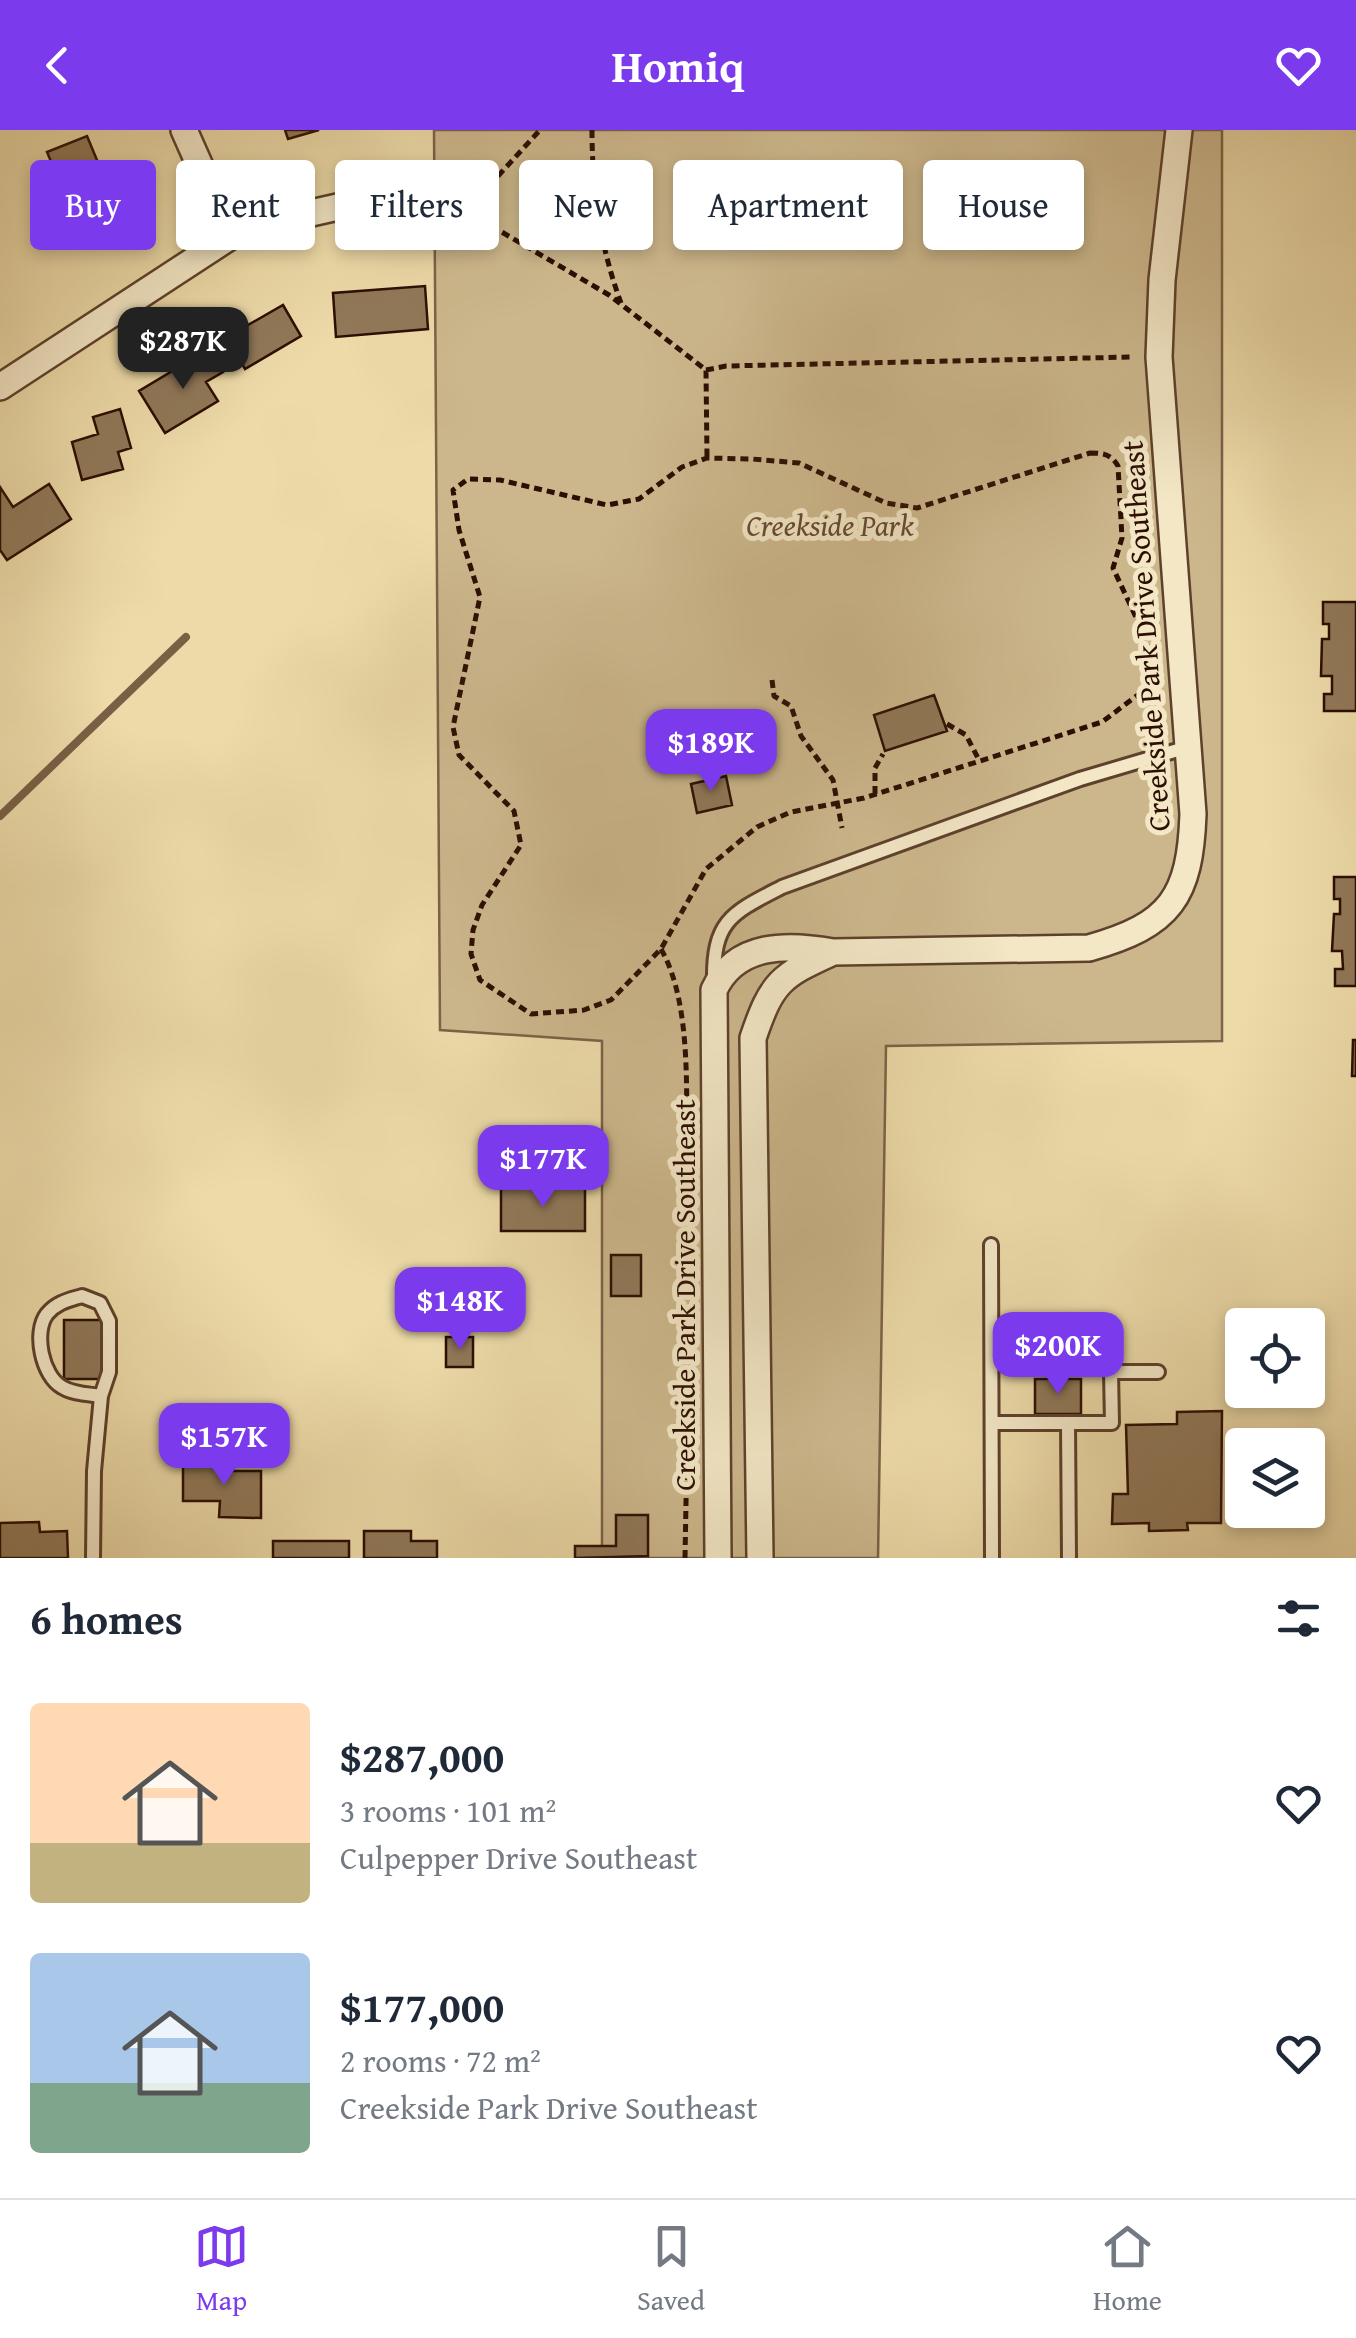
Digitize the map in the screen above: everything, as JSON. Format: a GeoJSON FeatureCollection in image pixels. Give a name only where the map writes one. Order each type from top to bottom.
{"type":"FeatureCollection","features":[{"type":"Feature","properties":{"kind":"street"},"geometry":{"type":"LineString","coordinates":[[184,130],[197,160]]}},
{"type":"Feature","properties":{"kind":"street","name":"Creekside Park Drive Southeast"},"geometry":{"type":"LineString","coordinates":[[718,1558],[714,990],[722,974],[766,948],[796,945],[833,952],[1089,948],[1124,938],[1161,915],[1182,890],[1191,857],[1193,814],[1159,357],[1162,280],[1179,130]]}},
{"type":"Feature","properties":{"kind":"street"},"geometry":{"type":"LineString","coordinates":[[0,387],[210,250]]}},
{"type":"Feature","properties":{"kind":"street","name":"Creekside Park Drive Southeast"},"geometry":{"type":"LineString","coordinates":[[760,1558],[753,1038],[766,998],[792,970],[833,952]]}},
{"type":"Feature","properties":{"kind":"lane"},"geometry":{"type":"LineString","coordinates":[[714,990],[716,941],[736,911],[782,887],[1080,779],[1188,747]]}},
{"type":"Feature","properties":{"kind":"lane"},"geometry":{"type":"LineString","coordinates":[[991,1245],[992,1558]]}},
{"type":"Feature","properties":{"kind":"lane"},"geometry":{"type":"LineString","coordinates":[[94,1558],[94,1471],[101,1396],[109,1372],[109,1321],[100,1303],[82,1296],[58,1303],[44,1318],[40,1343],[48,1373],[58,1386],[101,1396]]}},
{"type":"Feature","properties":{"kind":"lane"},"geometry":{"type":"LineString","coordinates":[[992,1423],[1112,1423],[1112,1372],[1158,1372]]}},
{"type":"Feature","properties":{"kind":"lane"},"geometry":{"type":"LineString","coordinates":[[1068,1423],[1069,1558]]}},
{"type":"Feature","properties":{"kind":"path"},"geometry":{"type":"LineString","coordinates":[[499,175],[540,130]]}},
{"type":"Feature","properties":{"kind":"path"},"geometry":{"type":"LineString","coordinates":[[592,130],[592,181],[606,261],[622,304]]}},
{"type":"Feature","properties":{"kind":"path"},"geometry":{"type":"LineString","coordinates":[[499,234],[622,304],[706,370],[855,361],[1159,357]]}},
{"type":"Feature","properties":{"kind":"path"},"geometry":{"type":"LineString","coordinates":[[706,370],[707,458]]}},
{"type":"Feature","properties":{"kind":"path"},"geometry":{"type":"LineString","coordinates":[[1090,453],[1114,458],[1118,466],[1122,538],[1113,568],[1148,644],[1150,685],[1102,722],[837,805],[791,812],[757,827],[706,869],[661,949],[612,1000],[584,1010],[530,1014],[480,980],[472,954],[473,930],[482,906],[521,845],[514,811],[459,756],[456,742],[454,727],[480,596],[459,530],[453,490],[468,479],[500,480],[607,506],[639,499],[682,467],[707,458],[799,464],[886,503],[917,508],[1090,453]]}},
{"type":"Feature","properties":{"kind":"path"},"geometry":{"type":"LineString","coordinates":[[772,680],[774,696],[792,706],[801,736],[832,780],[842,828]]}},
{"type":"Feature","properties":{"kind":"path"},"geometry":{"type":"LineString","coordinates":[[947,724],[966,735],[980,760]]}},
{"type":"Feature","properties":{"kind":"path"},"geometry":{"type":"LineString","coordinates":[[874,794],[875,768],[883,754]]}},
{"type":"Feature","properties":{"kind":"path"},"geometry":{"type":"LineString","coordinates":[[661,949],[675,973],[682,1005],[687,1174]]}},
{"type":"Feature","properties":{"kind":"path"},"geometry":{"type":"LineString","coordinates":[[686,1558],[688,1384]]}},
{"type":"Feature","properties":{"kind":"green space","name":"Creekside Park"},"geometry":{"type":"Polygon","coordinates":[[[434,130],[1222,130],[1222,1041],[886,1046],[878,1558],[602,1558],[602,1041],[440,1030],[435,250],[499,250],[499,160],[434,160],[434,130]]]}},
{"type":"Feature","properties":{"kind":"building"},"geometry":{"type":"Polygon","coordinates":[[[285,130],[319,130],[288,139],[285,130]]]}},
{"type":"Feature","properties":{"kind":"building"},"geometry":{"type":"Polygon","coordinates":[[[87,136],[97,160],[50,160],[47,152],[87,136]]]}},
{"type":"Feature","properties":{"kind":"building"},"geometry":{"type":"Polygon","coordinates":[[[425,286],[428,329],[336,337],[333,293],[425,286]]]}},
{"type":"Feature","properties":{"kind":"building"},"geometry":{"type":"Polygon","coordinates":[[[283,305],[301,336],[245,369],[227,337],[283,305]]]}},
{"type":"Feature","properties":{"kind":"building"},"geometry":{"type":"Polygon","coordinates":[[[209,349],[223,372],[206,382],[218,401],[165,433],[139,391],[209,349]]]}},
{"type":"Feature","properties":{"kind":"building"},"geometry":{"type":"Polygon","coordinates":[[[120,409],[131,448],[118,452],[123,469],[82,480],[72,442],[98,434],[93,417],[120,409]]]}},
{"type":"Feature","properties":{"kind":"building"},"geometry":{"type":"Polygon","coordinates":[[[49,484],[71,519],[7,560],[0,550],[0,487],[13,507],[49,484]]]}},
{"type":"Feature","properties":{"kind":"building"},"geometry":{"type":"Polygon","coordinates":[[[1323,602],[1356,602],[1356,711],[1324,711],[1324,694],[1332,694],[1332,676],[1321,676],[1322,639],[1329,639],[1329,624],[1323,624],[1323,602]]]}},
{"type":"Feature","properties":{"kind":"building"},"geometry":{"type":"Polygon","coordinates":[[[934,695],[947,731],[885,751],[874,715],[934,695]]]}},
{"type":"Feature","properties":{"kind":"building"},"geometry":{"type":"Polygon","coordinates":[[[726,776],[732,805],[697,813],[691,784],[726,776]]]}},
{"type":"Feature","properties":{"kind":"building"},"geometry":{"type":"Polygon","coordinates":[[[1334,877],[1356,877],[1356,986],[1335,986],[1335,969],[1343,969],[1342,951],[1332,951],[1334,914],[1340,914],[1340,899],[1334,899],[1334,877]]]}},
{"type":"Feature","properties":{"kind":"building"},"geometry":{"type":"Polygon","coordinates":[[[1356,1040],[1356,1076],[1352,1076],[1356,1040]]]}},
{"type":"Feature","properties":{"kind":"building"},"geometry":{"type":"Polygon","coordinates":[[[501,1188],[585,1188],[585,1231],[501,1231],[501,1188]]]}},
{"type":"Feature","properties":{"kind":"building"},"geometry":{"type":"Polygon","coordinates":[[[611,1255],[641,1255],[641,1296],[611,1296],[611,1255]]]}},
{"type":"Feature","properties":{"kind":"building"},"geometry":{"type":"Polygon","coordinates":[[[64,1320],[104,1320],[104,1379],[64,1379],[64,1320]]]}},
{"type":"Feature","properties":{"kind":"building"},"geometry":{"type":"Polygon","coordinates":[[[446,1337],[473,1337],[473,1367],[446,1367],[446,1337]]]}},
{"type":"Feature","properties":{"kind":"building"},"geometry":{"type":"Polygon","coordinates":[[[1035,1379],[1081,1379],[1081,1414],[1035,1414],[1035,1379]]]}},
{"type":"Feature","properties":{"kind":"building"},"geometry":{"type":"Polygon","coordinates":[[[1222,1411],[1221,1523],[1187,1523],[1188,1530],[1149,1531],[1149,1523],[1112,1524],[1113,1494],[1128,1494],[1126,1425],[1177,1424],[1177,1412],[1222,1411]]]}},
{"type":"Feature","properties":{"kind":"building"},"geometry":{"type":"Polygon","coordinates":[[[183,1461],[228,1461],[228,1471],[261,1471],[261,1518],[219,1517],[220,1501],[183,1501],[183,1461]]]}},
{"type":"Feature","properties":{"kind":"building"},"geometry":{"type":"Polygon","coordinates":[[[616,1515],[648,1515],[648,1556],[575,1558],[575,1546],[616,1546],[616,1515]]]}},
{"type":"Feature","properties":{"kind":"building"},"geometry":{"type":"Polygon","coordinates":[[[39,1522],[40,1532],[67,1531],[68,1558],[0,1558],[0,1523],[39,1522]]]}},
{"type":"Feature","properties":{"kind":"building"},"geometry":{"type":"Polygon","coordinates":[[[364,1531],[411,1531],[411,1541],[437,1541],[437,1558],[364,1558],[364,1531]]]}},
{"type":"Feature","properties":{"kind":"building"},"geometry":{"type":"Polygon","coordinates":[[[273,1541],[349,1541],[349,1558],[273,1558],[273,1541]]]}},
{"type":"Feature","properties":{"kind":"waterway"},"geometry":{"type":"LineString","coordinates":[[0,816],[186,637]]}}]}
